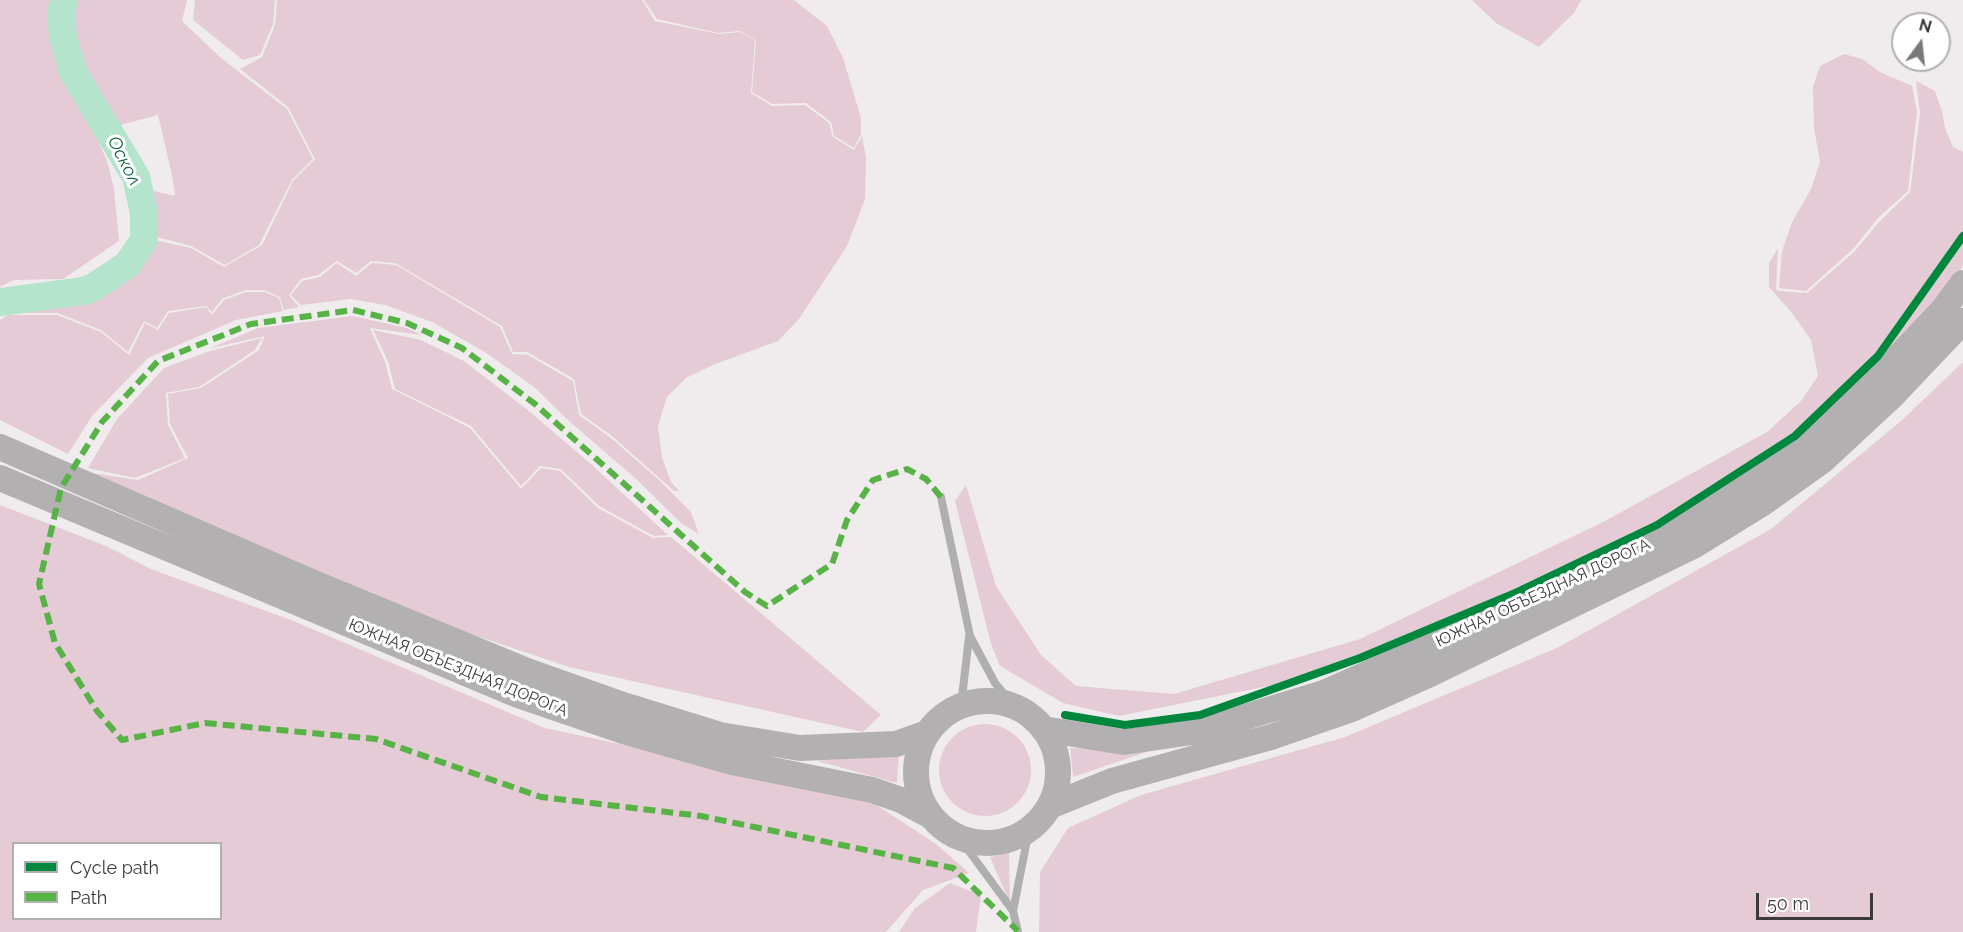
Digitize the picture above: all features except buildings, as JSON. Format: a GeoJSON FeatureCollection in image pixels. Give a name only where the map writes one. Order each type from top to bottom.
{"type":"FeatureCollection","features":[{"type":"Feature","properties":{"kind":"main road","name":"ЮЖНАЯ ОБЪЕЗДНАЯ ДОРОГА"},"geometry":{"type":"LineString","coordinates":[[1043,729],[1124,742],[1199,731],[1324,693],[1492,619],[1633,552],[1705,511],[1790,458],[1887,369],[1943,310],[1963,283]]}},
{"type":"Feature","properties":{"kind":"main road","name":"ЮЖНАЯ ОБЪЕЗДНАЯ ДОРОГА"},"geometry":{"type":"LineString","coordinates":[[1050,806],[1112,781],[1271,737],[1352,709],[1426,676],[1695,545],[1763,503],[1822,461],[1891,397],[1963,321]]}},
{"type":"Feature","properties":{"kind":"main road","name":"ЮЖНАЯ ОБЪЕЗДНАЯ ДОРОГА"},"geometry":{"type":"LineString","coordinates":[[0,447],[316,584],[526,671],[623,705],[720,735],[800,748],[896,744],[927,733]]}},
{"type":"Feature","properties":{"kind":"main road","name":"ЮЖНАЯ ОБЪЕЗДНАЯ ДОРОГА"},"geometry":{"type":"LineString","coordinates":[[0,478],[518,695],[623,731],[732,762],[872,790],[901,800],[929,815]]}},
{"type":"Feature","properties":{"kind":"main road"},"geometry":{"type":"LineString","coordinates":[[204,565],[216,540]]}},
{"type":"Feature","properties":{"kind":"main road"},"geometry":{"type":"LineString","coordinates":[[979,702],[998,702],[1015,707],[1043,729],[1053,747],[1058,766],[1057,786],[1050,806],[1029,830],[1013,839],[996,843],[978,843],[960,839],[929,815],[919,796],[915,775],[918,753],[927,733],[942,717],[961,706],[979,702]]}},
{"type":"Feature","properties":{"kind":"lane"},"geometry":{"type":"LineString","coordinates":[[941,497],[970,636],[995,683],[1015,707]]}},
{"type":"Feature","properties":{"kind":"lane"},"geometry":{"type":"LineString","coordinates":[[961,706],[970,636]]}},
{"type":"Feature","properties":{"kind":"lane"},"geometry":{"type":"LineString","coordinates":[[1013,911],[1029,830]]}},
{"type":"Feature","properties":{"kind":"lane"},"geometry":{"type":"LineString","coordinates":[[960,839],[1013,911],[1018,932]]}},
{"type":"Feature","properties":{"kind":"shaded area"},"geometry":{"type":"Polygon","coordinates":[[[0,0],[54,0],[52,35],[69,91],[86,114],[107,161],[114,188],[119,241],[63,279],[14,280],[0,287],[0,0]]]}},
{"type":"Feature","properties":{"kind":"shaded area"},"geometry":{"type":"Polygon","coordinates":[[[77,0],[187,0],[182,21],[221,58],[287,109],[313,159],[292,180],[259,245],[225,265],[191,246],[142,233],[148,220],[142,188],[175,196],[158,115],[105,129],[70,57],[77,0]]]}},
{"type":"Feature","properties":{"kind":"shaded area"},"geometry":{"type":"Polygon","coordinates":[[[195,0],[275,0],[273,24],[260,55],[243,60],[193,20],[195,0]]]}},
{"type":"Feature","properties":{"kind":"shaded area"},"geometry":{"type":"Polygon","coordinates":[[[277,0],[642,0],[655,21],[719,34],[740,32],[755,40],[751,93],[772,106],[805,105],[829,123],[833,137],[854,150],[862,136],[866,158],[865,199],[847,246],[799,319],[778,341],[715,364],[686,378],[667,397],[658,426],[662,457],[671,482],[679,491],[674,491],[612,436],[581,414],[574,379],[527,352],[513,352],[502,326],[395,263],[371,261],[356,273],[337,261],[318,275],[301,279],[289,295],[299,307],[284,310],[280,297],[264,290],[245,290],[222,299],[212,312],[206,306],[168,311],[157,328],[144,321],[128,352],[101,330],[57,313],[10,313],[86,301],[100,295],[133,269],[150,239],[191,248],[224,267],[262,245],[293,181],[315,159],[288,107],[240,69],[262,57],[275,25],[277,0]]]}},
{"type":"Feature","properties":{"kind":"shaded area"},"geometry":{"type":"Polygon","coordinates":[[[644,0],[794,0],[827,26],[843,58],[861,118],[861,134],[854,148],[834,136],[831,122],[806,103],[772,104],[752,92],[756,40],[740,31],[718,33],[657,19],[644,0]]]}},
{"type":"Feature","properties":{"kind":"shaded area"},"geometry":{"type":"Polygon","coordinates":[[[1472,0],[1581,0],[1574,13],[1539,47],[1496,23],[1472,0]]]}},
{"type":"Feature","properties":{"kind":"shaded area"},"geometry":{"type":"Polygon","coordinates":[[[1844,54],[1862,59],[1880,72],[1912,86],[1917,112],[1908,191],[1878,218],[1853,249],[1806,291],[1779,288],[1782,251],[1792,222],[1811,189],[1820,162],[1814,128],[1813,87],[1820,66],[1844,54]]]}},
{"type":"Feature","properties":{"kind":"shaded area"},"geometry":{"type":"Polygon","coordinates":[[[1916,81],[1935,91],[1945,128],[1953,147],[1963,152],[1963,266],[1939,305],[1814,429],[1663,527],[1333,673],[1119,716],[1063,703],[1000,666],[991,644],[955,501],[966,485],[996,586],[1041,655],[1076,686],[1174,694],[1360,639],[1605,521],[1767,432],[1801,401],[1818,376],[1811,340],[1792,313],[1769,287],[1769,263],[1778,248],[1776,289],[1807,293],[1854,252],[1880,221],[1910,192],[1920,113],[1916,81]]]}},
{"type":"Feature","properties":{"kind":"shaded area"},"geometry":{"type":"Polygon","coordinates":[[[337,263],[356,276],[372,263],[396,265],[500,327],[512,354],[528,355],[573,381],[579,415],[611,438],[659,480],[691,512],[699,534],[682,524],[634,477],[570,422],[534,387],[485,352],[432,322],[385,305],[351,299],[301,305],[291,295],[302,281],[320,277],[337,263]]]}},
{"type":"Feature","properties":{"kind":"shaded area"},"geometry":{"type":"Polygon","coordinates":[[[246,292],[265,292],[279,298],[283,311],[236,320],[148,358],[92,416],[68,454],[0,420],[0,320],[8,315],[57,315],[101,332],[129,355],[145,323],[158,330],[169,313],[206,307],[212,315],[224,300],[246,292]]]}},
{"type":"Feature","properties":{"kind":"shaded area"},"geometry":{"type":"Polygon","coordinates":[[[353,316],[407,328],[422,335],[370,328],[385,362],[392,389],[470,428],[521,489],[541,468],[560,471],[598,508],[653,538],[671,537],[881,715],[863,732],[569,667],[453,628],[85,472],[138,480],[188,458],[170,424],[168,394],[201,388],[259,350],[265,336],[211,348],[258,328],[353,316]]]}},
{"type":"Feature","properties":{"kind":"shaded area"},"geometry":{"type":"Polygon","coordinates":[[[373,330],[421,340],[464,361],[529,411],[668,535],[654,536],[599,506],[561,469],[540,466],[521,486],[471,426],[395,389],[388,361],[373,330]]]}},
{"type":"Feature","properties":{"kind":"shaded area"},"geometry":{"type":"Polygon","coordinates":[[[262,338],[255,350],[199,387],[166,393],[168,425],[185,458],[135,478],[88,468],[117,419],[164,368],[210,351],[262,338]]]}},
{"type":"Feature","properties":{"kind":"shaded area"},"geometry":{"type":"Polygon","coordinates":[[[1963,362],[1963,932],[1039,932],[1040,872],[1068,828],[1141,795],[1345,737],[1559,647],[1771,529],[1901,421],[1963,362]]]}},
{"type":"Feature","properties":{"kind":"shaded area"},"geometry":{"type":"Polygon","coordinates":[[[0,505],[106,546],[151,569],[291,620],[545,728],[717,765],[875,804],[936,844],[969,873],[923,890],[886,932],[0,932],[0,505]]]}},
{"type":"Feature","properties":{"kind":"shaded area"},"geometry":{"type":"Polygon","coordinates":[[[985,724],[1003,728],[1017,738],[1027,752],[1031,770],[1027,788],[1017,802],[1003,812],[985,816],[967,812],[953,802],[943,788],[939,770],[943,752],[953,738],[967,728],[985,724]]]}},
{"type":"Feature","properties":{"kind":"shaded area"},"geometry":{"type":"Polygon","coordinates":[[[1070,748],[1152,750],[1073,777],[1070,748]]]}},
{"type":"Feature","properties":{"kind":"shaded area"},"geometry":{"type":"Polygon","coordinates":[[[899,754],[897,783],[817,761],[899,754]]]}},
{"type":"Feature","properties":{"kind":"shaded area"},"geometry":{"type":"Polygon","coordinates":[[[1009,853],[1010,903],[990,857],[1009,853]]]}},
{"type":"Feature","properties":{"kind":"shaded area"},"geometry":{"type":"Polygon","coordinates":[[[950,883],[981,895],[976,932],[899,932],[915,908],[950,883]]]}},
{"type":"Feature","properties":{"kind":"waterway","name":"Оскол"},"geometry":{"type":"LineString","coordinates":[[0,302],[83,291],[94,287],[127,265],[144,240],[144,213],[136,177],[73,72],[63,36],[61,15],[64,0]]}},
{"type":"Feature","properties":{"kind":"marked path"},"geometry":{"type":"LineString","coordinates":[[941,497],[926,479],[907,469],[873,480],[847,520],[832,564],[767,606],[745,592],[535,404],[462,348],[407,323],[353,310],[251,324],[158,361],[102,422],[61,488],[39,584],[55,643],[97,711],[122,740],[205,723],[376,739],[541,797],[701,816],[953,868],[1018,931]]}},
{"type":"Feature","properties":{"kind":"cycle path"},"geometry":{"type":"LineString","coordinates":[[1065,715],[1125,725],[1200,715],[1360,658],[1513,594],[1657,525],[1795,436],[1878,356],[1963,236]]}}]}
